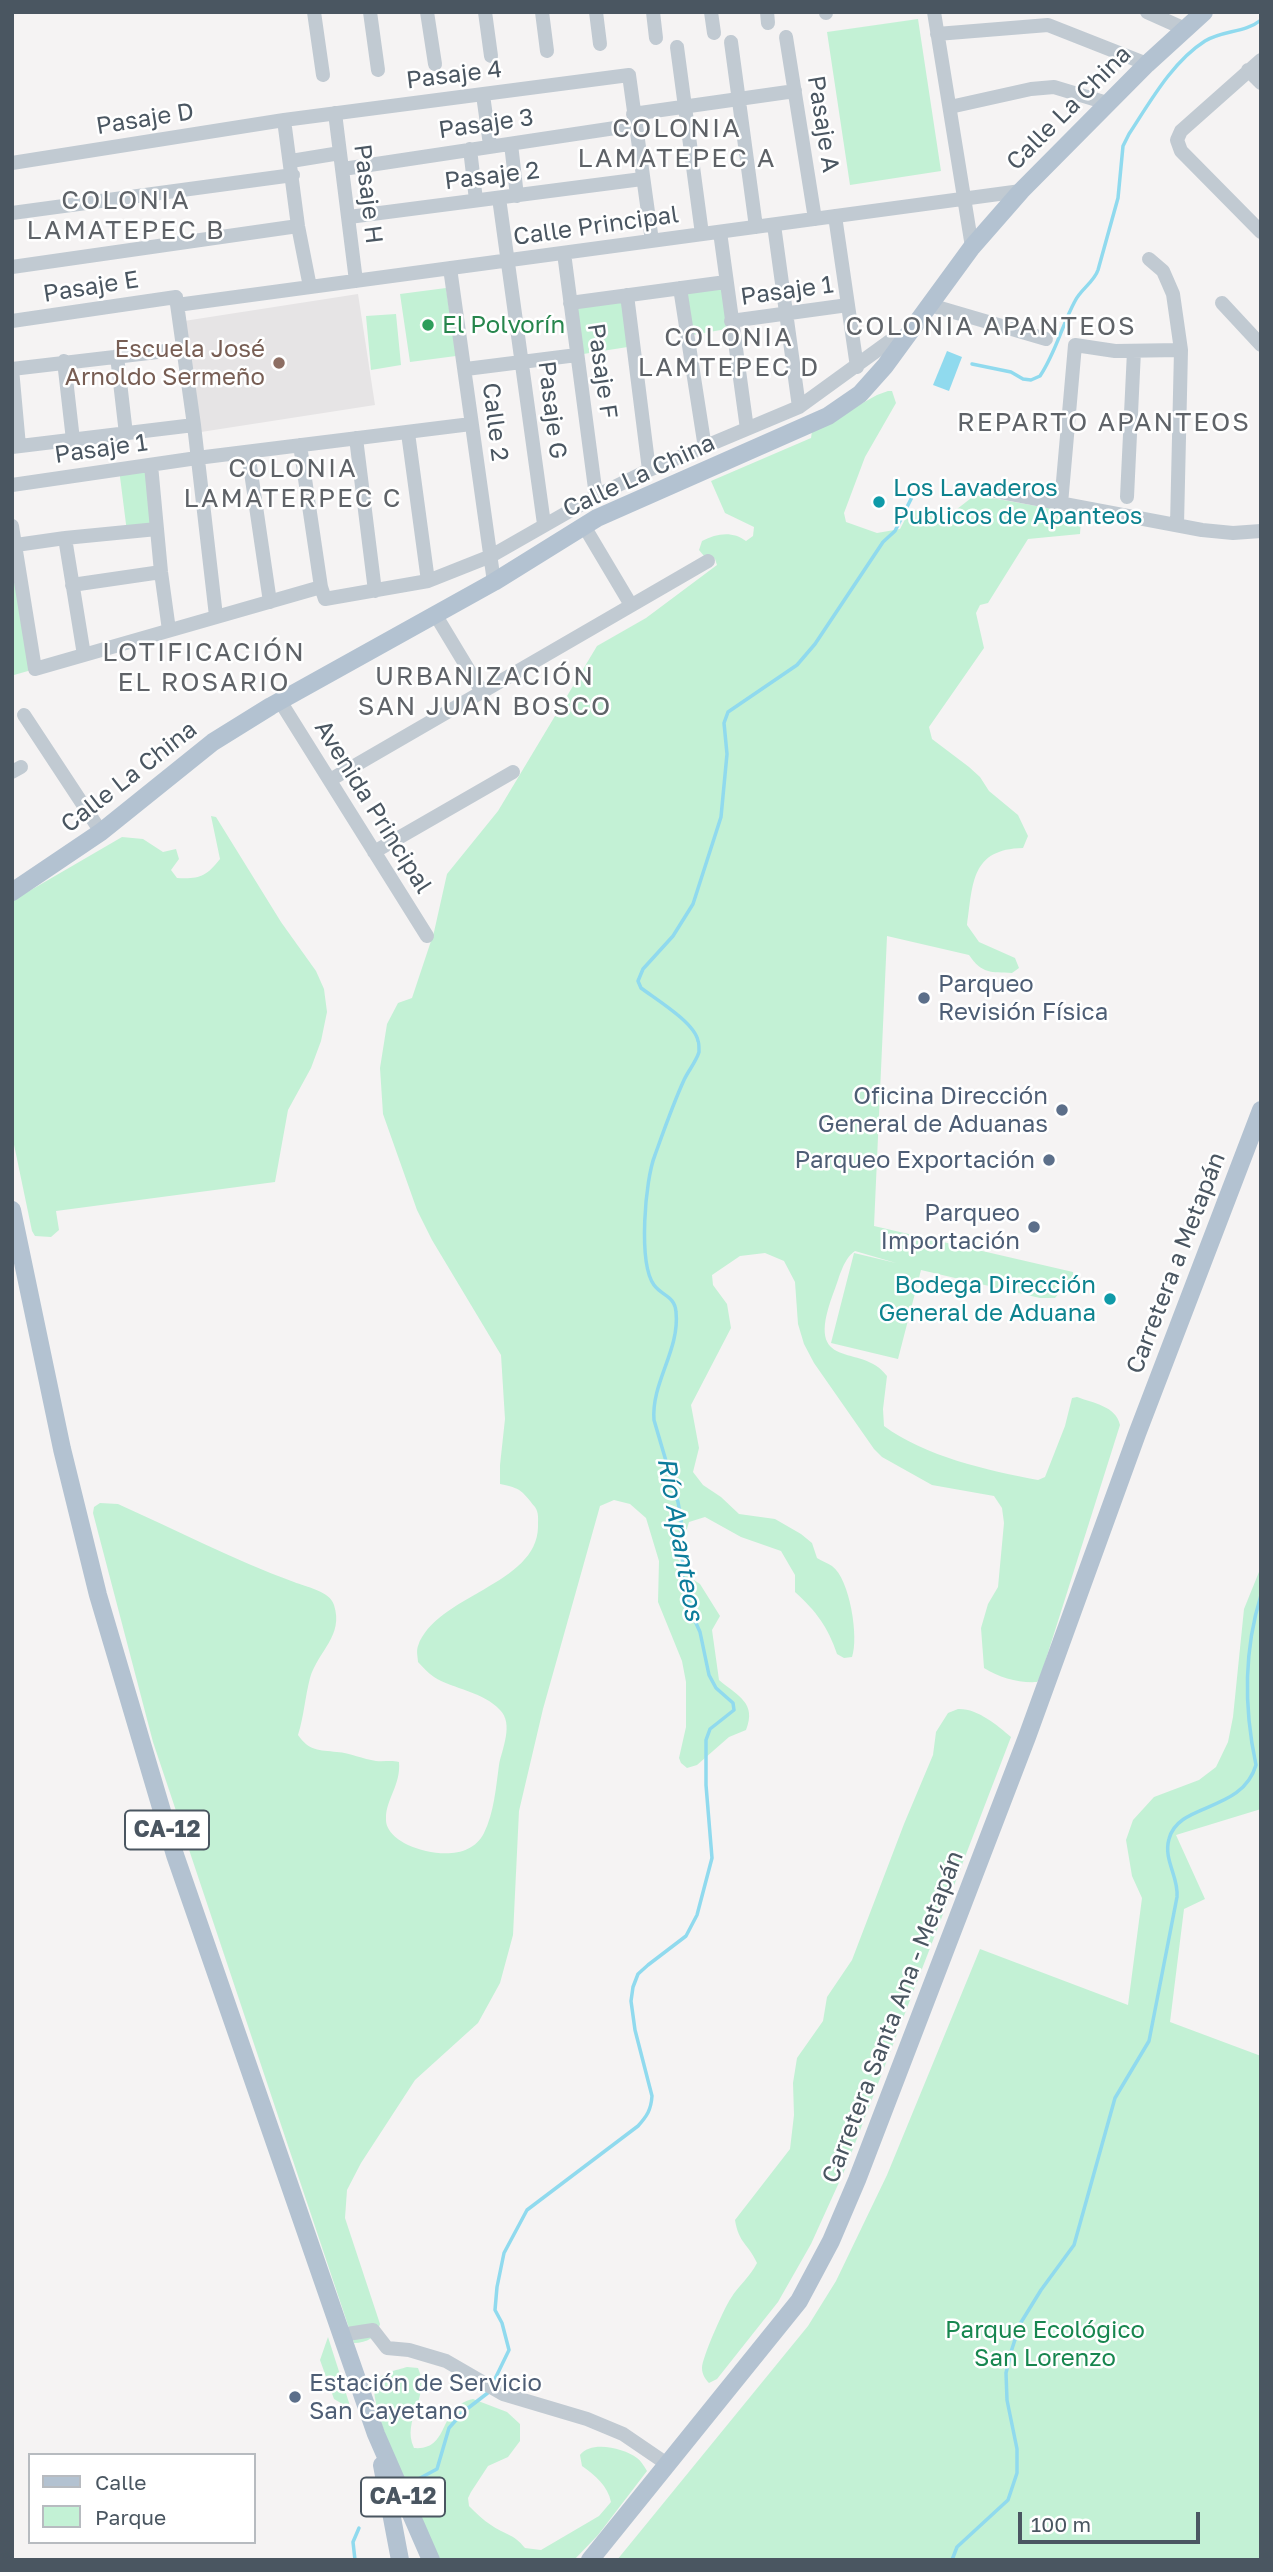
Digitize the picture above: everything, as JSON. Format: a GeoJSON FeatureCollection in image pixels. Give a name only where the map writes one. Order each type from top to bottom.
{"type":"FeatureCollection","features":[{"type":"Feature","properties":{"kind":"main road","name":"Calle La China"},"geometry":{"type":"LineString","coordinates":[[12,892],[100,832],[213,742],[280,701],[494,582],[597,518],[828,416],[860,394],[885,366],[972,247],[1021,191],[1107,103],[1204,12]]}},
{"type":"Feature","properties":{"kind":"main road","name":"Carretera a Metapán"},"geometry":{"type":"LineString","coordinates":[[1137,1434],[1261,1110]]}},
{"type":"Feature","properties":{"kind":"main road","name":"CA-12"},"geometry":{"type":"LineString","coordinates":[[12,1210],[69,1481],[124,1687],[175,1855],[376,2434],[431,2560]]}},
{"type":"Feature","properties":{"kind":"main road","name":"Carretera Santa Ana - Metapán"},"geometry":{"type":"LineString","coordinates":[[590,2560],[799,2301],[831,2241],[857,2180],[1027,1737],[1137,1434]]}},
{"type":"Feature","properties":{"kind":"main road","name":"CA-12"},"geometry":{"type":"LineString","coordinates":[[376,2434],[400,2560]]}},
{"type":"Feature","properties":{"kind":"street"},"geometry":{"type":"LineString","coordinates":[[314,12],[323,75]]}},
{"type":"Feature","properties":{"kind":"street"},"geometry":{"type":"LineString","coordinates":[[370,12],[378,70]]}},
{"type":"Feature","properties":{"kind":"street"},"geometry":{"type":"LineString","coordinates":[[427,12],[435,64]]}},
{"type":"Feature","properties":{"kind":"street"},"geometry":{"type":"LineString","coordinates":[[485,12],[491,56]]}},
{"type":"Feature","properties":{"kind":"street"},"geometry":{"type":"LineString","coordinates":[[541,12],[547,51]]}},
{"type":"Feature","properties":{"kind":"street"},"geometry":{"type":"LineString","coordinates":[[596,12],[600,44]]}},
{"type":"Feature","properties":{"kind":"street"},"geometry":{"type":"LineString","coordinates":[[653,12],[656,38]]}},
{"type":"Feature","properties":{"kind":"street"},"geometry":{"type":"LineString","coordinates":[[711,12],[714,33]]}},
{"type":"Feature","properties":{"kind":"street"},"geometry":{"type":"LineString","coordinates":[[934,12],[972,247]]}},
{"type":"Feature","properties":{"kind":"street"},"geometry":{"type":"LineString","coordinates":[[1147,12],[1185,29]]}},
{"type":"Feature","properties":{"kind":"street"},"geometry":{"type":"LineString","coordinates":[[937,34],[1048,25],[1147,64]]}},
{"type":"Feature","properties":{"kind":"street","name":"Pasaje A"},"geometry":{"type":"LineString","coordinates":[[786,37],[815,219]]}},
{"type":"Feature","properties":{"kind":"street"},"geometry":{"type":"LineString","coordinates":[[731,42],[756,227]]}},
{"type":"Feature","properties":{"kind":"street"},"geometry":{"type":"LineString","coordinates":[[677,47],[702,234]]}},
{"type":"Feature","properties":{"kind":"street"},"geometry":{"type":"LineString","coordinates":[[1261,60],[1181,131],[1177,140],[1181,151],[1261,233]]}},
{"type":"Feature","properties":{"kind":"street"},"geometry":{"type":"LineString","coordinates":[[1248,70],[1261,83]]}},
{"type":"Feature","properties":{"kind":"street","name":"Pasaje 4"},"geometry":{"type":"LineString","coordinates":[[284,120],[629,75],[634,119]]}},
{"type":"Feature","properties":{"kind":"street"},"geometry":{"type":"LineString","coordinates":[[950,107],[1031,89],[1054,87],[1107,103]]}},
{"type":"Feature","properties":{"kind":"street","name":"Pasaje 3"},"geometry":{"type":"LineString","coordinates":[[342,169],[511,144],[634,119],[686,105],[795,91]]}},
{"type":"Feature","properties":{"kind":"street"},"geometry":{"type":"LineString","coordinates":[[483,95],[491,145]]}},
{"type":"Feature","properties":{"kind":"street","name":"Pasaje H"},"geometry":{"type":"LineString","coordinates":[[335,113],[356,281]]}},
{"type":"Feature","properties":{"kind":"street"},"geometry":{"type":"LineString","coordinates":[[634,119],[652,241]]}},
{"type":"Feature","properties":{"kind":"street"},"geometry":{"type":"LineString","coordinates":[[284,120],[298,226],[310,287]]}},
{"type":"Feature","properties":{"kind":"street","name":"Pasaje D"},"geometry":{"type":"LineString","coordinates":[[12,163],[284,120]]}},
{"type":"Feature","properties":{"kind":"street"},"geometry":{"type":"LineString","coordinates":[[511,144],[517,196]]}},
{"type":"Feature","properties":{"kind":"street"},"geometry":{"type":"LineString","coordinates":[[470,149],[476,200]]}},
{"type":"Feature","properties":{"kind":"street"},"geometry":{"type":"LineString","coordinates":[[12,214],[292,168],[340,153]]}},
{"type":"Feature","properties":{"kind":"street","name":"Pasaje 2"},"geometry":{"type":"LineString","coordinates":[[348,217],[642,179]]}},
{"type":"Feature","properties":{"kind":"street","name":"Calle Principal"},"geometry":{"type":"LineString","coordinates":[[176,301],[310,287],[1021,191]]}},
{"type":"Feature","properties":{"kind":"street"},"geometry":{"type":"LineString","coordinates":[[499,198],[508,261]]}},
{"type":"Feature","properties":{"kind":"street"},"geometry":{"type":"LineString","coordinates":[[835,216],[857,367]]}},
{"type":"Feature","properties":{"kind":"street"},"geometry":{"type":"LineString","coordinates":[[774,225],[799,407]]}},
{"type":"Feature","properties":{"kind":"street"},"geometry":{"type":"LineString","coordinates":[[12,267],[298,226]]}},
{"type":"Feature","properties":{"kind":"street"},"geometry":{"type":"LineString","coordinates":[[720,232],[747,429]]}},
{"type":"Feature","properties":{"kind":"street","name":"Pasaje F"},"geometry":{"type":"LineString","coordinates":[[564,253],[596,496]]}},
{"type":"Feature","properties":{"kind":"street"},"geometry":{"type":"LineString","coordinates":[[1149,259],[1163,271],[1172,294],[1181,350],[1177,524]]}},
{"type":"Feature","properties":{"kind":"street","name":"Pasaje G"},"geometry":{"type":"LineString","coordinates":[[508,261],[544,524]]}},
{"type":"Feature","properties":{"kind":"street","name":"Calle 2"},"geometry":{"type":"LineString","coordinates":[[450,268],[494,582]]}},
{"type":"Feature","properties":{"kind":"street"},"geometry":{"type":"LineString","coordinates":[[570,303],[726,282]]}},
{"type":"Feature","properties":{"kind":"street"},"geometry":{"type":"LineString","coordinates":[[680,288],[705,448]]}},
{"type":"Feature","properties":{"kind":"street"},"geometry":{"type":"LineString","coordinates":[[627,295],[649,470]]}},
{"type":"Feature","properties":{"kind":"street"},"geometry":{"type":"LineString","coordinates":[[176,301],[194,425],[216,616]]}},
{"type":"Feature","properties":{"kind":"street","name":"Pasaje E"},"geometry":{"type":"LineString","coordinates":[[12,321],[176,301]]}},
{"type":"Feature","properties":{"kind":"street"},"geometry":{"type":"LineString","coordinates":[[1222,303],[1261,345]]}},
{"type":"Feature","properties":{"kind":"street","name":"Pasaje 1"},"geometry":{"type":"LineString","coordinates":[[732,321],[848,305]]}},
{"type":"Feature","properties":{"kind":"street"},"geometry":{"type":"LineString","coordinates":[[930,305],[1046,339]]}},
{"type":"Feature","properties":{"kind":"street"},"geometry":{"type":"LineString","coordinates":[[300,445],[325,599],[375,591],[428,581],[491,556],[544,524],[649,470],[799,407],[890,341]]}},
{"type":"Feature","properties":{"kind":"street"},"geometry":{"type":"LineString","coordinates":[[1061,504],[1075,345],[1134,351],[1181,350]]}},
{"type":"Feature","properties":{"kind":"street"},"geometry":{"type":"LineString","coordinates":[[184,349],[12,369],[15,447],[194,425]]}},
{"type":"Feature","properties":{"kind":"street"},"geometry":{"type":"LineString","coordinates":[[1127,497],[1134,351]]}},
{"type":"Feature","properties":{"kind":"street"},"geometry":{"type":"LineString","coordinates":[[466,369],[577,355]]}},
{"type":"Feature","properties":{"kind":"street"},"geometry":{"type":"LineString","coordinates":[[117,356],[125,434]]}},
{"type":"Feature","properties":{"kind":"street"},"geometry":{"type":"LineString","coordinates":[[64,361],[73,440]]}},
{"type":"Feature","properties":{"kind":"street","name":"Pasaje 1"},"geometry":{"type":"LineString","coordinates":[[12,485],[197,458],[471,424]]}},
{"type":"Feature","properties":{"kind":"street"},"geometry":{"type":"LineString","coordinates":[[408,433],[428,581]]}},
{"type":"Feature","properties":{"kind":"street"},"geometry":{"type":"LineString","coordinates":[[356,438],[375,591]]}},
{"type":"Feature","properties":{"kind":"street"},"geometry":{"type":"LineString","coordinates":[[248,452],[270,602]]}},
{"type":"Feature","properties":{"kind":"street"},"geometry":{"type":"LineString","coordinates":[[150,465],[169,630]]}},
{"type":"Feature","properties":{"kind":"street"},"geometry":{"type":"LineString","coordinates":[[990,490],[1202,530],[1233,533],[1261,531]]}},
{"type":"Feature","properties":{"kind":"street"},"geometry":{"type":"LineString","coordinates":[[12,526],[35,669],[321,587]]}},
{"type":"Feature","properties":{"kind":"street"},"geometry":{"type":"LineString","coordinates":[[584,526],[631,605]]}},
{"type":"Feature","properties":{"kind":"street"},"geometry":{"type":"LineString","coordinates":[[16,545],[157,529]]}},
{"type":"Feature","properties":{"kind":"street"},"geometry":{"type":"LineString","coordinates":[[65,538],[84,655]]}},
{"type":"Feature","properties":{"kind":"street"},"geometry":{"type":"LineString","coordinates":[[330,780],[708,561]]}},
{"type":"Feature","properties":{"kind":"street"},"geometry":{"type":"LineString","coordinates":[[72,585],[161,572]]}},
{"type":"Feature","properties":{"kind":"street"},"geometry":{"type":"LineString","coordinates":[[435,614],[482,692]]}},
{"type":"Feature","properties":{"kind":"street","name":"Avenida Principal"},"geometry":{"type":"LineString","coordinates":[[280,701],[427,936]]}},
{"type":"Feature","properties":{"kind":"street"},"geometry":{"type":"LineString","coordinates":[[24,715],[100,832]]}},
{"type":"Feature","properties":{"kind":"street"},"geometry":{"type":"LineString","coordinates":[[374,852],[513,772]]}},
{"type":"Feature","properties":{"kind":"street"},"geometry":{"type":"LineString","coordinates":[[341,2335],[373,2330],[387,2348],[409,2350],[446,2361],[503,2394],[587,2419],[623,2434],[667,2463]]}},
{"type":"Feature","properties":{"kind":"shaded area","name":"Escuela José Arnoldo Sermeño"},"geometry":{"type":"Polygon","coordinates":[[[358,294],[375,405],[201,432],[184,321],[358,294]]]}},
{"type":"Feature","properties":{"kind":"green space"},"geometry":{"type":"Polygon","coordinates":[[[918,19],[941,171],[850,185],[827,32],[918,19]]]}},
{"type":"Feature","properties":{"kind":"green space"},"geometry":{"type":"Polygon","coordinates":[[[726,282],[732,328],[687,336],[680,288],[726,282]]]}},
{"type":"Feature","properties":{"kind":"green space","name":"El Polvorín"},"geometry":{"type":"Polygon","coordinates":[[[446,288],[456,356],[410,362],[400,294],[446,288]]]}},
{"type":"Feature","properties":{"kind":"green space"},"geometry":{"type":"Polygon","coordinates":[[[627,295],[634,346],[577,355],[570,303],[627,295]]]}},
{"type":"Feature","properties":{"kind":"green space"},"geometry":{"type":"Polygon","coordinates":[[[396,314],[401,365],[371,370],[366,316],[396,314]]]}},
{"type":"Feature","properties":{"kind":"green space"},"geometry":{"type":"Polygon","coordinates":[[[892,391],[896,403],[865,457],[844,513],[846,522],[877,533],[900,529],[910,510],[930,512],[943,520],[975,495],[1076,513],[1081,519],[1080,534],[1028,539],[988,603],[980,605],[976,613],[984,648],[929,727],[932,739],[969,767],[989,791],[1018,815],[1028,836],[1023,848],[1006,850],[984,862],[974,882],[967,925],[979,942],[1015,958],[1019,968],[1012,973],[987,971],[978,966],[969,955],[887,936],[874,1226],[1073,1272],[1073,1276],[1055,1298],[1040,1298],[921,1270],[898,1359],[831,1343],[854,1253],[896,1263],[855,1251],[844,1265],[833,1294],[826,1319],[825,1336],[830,1346],[839,1352],[876,1366],[887,1376],[884,1426],[918,1446],[958,1461],[1038,1480],[1045,1477],[1065,1426],[1072,1398],[1077,1397],[1109,1409],[1120,1425],[1040,1678],[1037,1682],[1030,1682],[1003,1677],[984,1668],[981,1628],[988,1604],[998,1587],[1004,1523],[1002,1508],[994,1496],[932,1485],[882,1457],[874,1449],[814,1363],[804,1344],[798,1324],[795,1282],[784,1261],[765,1253],[740,1256],[712,1275],[713,1285],[727,1304],[731,1328],[691,1405],[699,1448],[693,1472],[703,1485],[739,1514],[775,1519],[801,1534],[812,1543],[817,1558],[832,1566],[844,1583],[848,1595],[854,1637],[852,1657],[844,1658],[837,1654],[820,1620],[795,1592],[795,1575],[781,1551],[741,1537],[705,1517],[689,1522],[678,1559],[700,1584],[720,1616],[712,1630],[719,1680],[744,1701],[749,1721],[746,1730],[729,1737],[697,1765],[687,1768],[679,1758],[686,1727],[686,1682],[682,1661],[658,1602],[659,1561],[646,1518],[630,1504],[614,1500],[600,1506],[543,1709],[519,1811],[513,1935],[500,1983],[478,2023],[415,2080],[361,2163],[347,2190],[345,2218],[380,2324],[371,2338],[354,2343],[153,1742],[93,1513],[94,1507],[100,1503],[118,1504],[227,1555],[328,1596],[334,1605],[336,1626],[310,1678],[298,1735],[315,1749],[376,1761],[399,1762],[398,1778],[388,1804],[386,1823],[393,1834],[404,1843],[417,1849],[449,1853],[460,1852],[478,1842],[487,1825],[496,1791],[506,1737],[506,1722],[500,1710],[486,1699],[430,1674],[418,1662],[417,1648],[428,1629],[444,1614],[504,1577],[521,1563],[533,1547],[538,1516],[535,1507],[524,1494],[500,1484],[505,1419],[501,1355],[417,1210],[383,1114],[380,1068],[387,1024],[398,1003],[412,998],[434,932],[447,874],[498,811],[597,646],[646,618],[717,565],[715,559],[704,556],[699,550],[702,541],[725,534],[746,541],[753,536],[754,527],[725,513],[711,481],[811,438],[812,431],[892,391]]]}},
{"type":"Feature","properties":{"kind":"green space"},"geometry":{"type":"Polygon","coordinates":[[[151,465],[157,529],[127,532],[119,469],[151,465]]]}},
{"type":"Feature","properties":{"kind":"green space"},"geometry":{"type":"Polygon","coordinates":[[[12,526],[35,669],[14,675],[12,526]]]}},
{"type":"Feature","properties":{"kind":"green space"},"geometry":{"type":"Polygon","coordinates":[[[211,816],[216,817],[281,922],[316,971],[324,989],[327,1012],[321,1041],[311,1068],[288,1110],[275,1182],[56,1211],[59,1230],[51,1237],[35,1236],[12,1135],[12,901],[122,837],[143,839],[163,852],[176,849],[179,859],[171,870],[177,878],[201,876],[220,859],[211,816]]]}},
{"type":"Feature","properties":{"kind":"green space","name":"Parque Ecológico San Lorenzo"},"geometry":{"type":"Polygon","coordinates":[[[1261,1567],[1261,1809],[1176,1835],[1205,1899],[1184,1909],[1170,2022],[1261,2056],[1261,2560],[617,2560],[808,2326],[836,2281],[887,2175],[980,1949],[1128,2005],[1142,1898],[1132,1876],[1126,1840],[1133,1820],[1154,1797],[1199,1780],[1216,1767],[1228,1742],[1233,1717],[1244,1609],[1261,1567]]]}},
{"type":"Feature","properties":{"kind":"green space"},"geometry":{"type":"Polygon","coordinates":[[[958,1709],[979,1714],[1011,1737],[846,2167],[811,2244],[778,2302],[717,2379],[709,2383],[702,2368],[709,2344],[728,2303],[757,2263],[741,2239],[735,2220],[790,2149],[797,2058],[823,2021],[827,1997],[852,1960],[933,1755],[936,1732],[948,1713],[958,1709]]]}},
{"type":"Feature","properties":{"kind":"green space"},"geometry":{"type":"Polygon","coordinates":[[[328,2337],[351,2409],[334,2399],[320,2360],[328,2337]]]}},
{"type":"Feature","properties":{"kind":"green space"},"geometry":{"type":"Polygon","coordinates":[[[407,2367],[418,2368],[421,2379],[411,2428],[414,2448],[434,2443],[454,2410],[473,2399],[507,2412],[520,2424],[520,2441],[508,2457],[488,2466],[468,2498],[469,2506],[480,2516],[517,2539],[525,2548],[541,2550],[599,2516],[611,2502],[600,2481],[582,2466],[580,2455],[585,2450],[608,2447],[624,2451],[638,2459],[647,2471],[598,2535],[574,2560],[441,2560],[399,2472],[379,2416],[375,2396],[377,2380],[389,2372],[407,2367]]]}},
{"type":"Feature","properties":{"kind":"water"},"geometry":{"type":"Polygon","coordinates":[[[947,351],[962,357],[949,391],[933,385],[947,351]]]}},
{"type":"Feature","properties":{"kind":"waterway","name":"Río Apanteos"},"geometry":{"type":"LineString","coordinates":[[972,364],[1011,372],[1023,379],[1031,380],[1040,376],[1075,301],[1098,270],[1118,198],[1123,146],[1129,134],[1162,83],[1193,50],[1212,37],[1248,27],[1261,20]]}},
{"type":"Feature","properties":{"kind":"waterway","name":"Río Apanteos"},"geometry":{"type":"LineString","coordinates":[[492,2385],[509,2350],[502,2323],[495,2310],[497,2287],[504,2253],[527,2210],[638,2126],[650,2109],[652,2096],[635,2030],[631,2001],[633,1987],[638,1974],[686,1936],[697,1915],[712,1858],[706,1785],[706,1740],[710,1729],[734,1710],[733,1703],[716,1688],[709,1675],[700,1632],[691,1612],[683,1577],[678,1502],[654,1420],[657,1393],[674,1340],[676,1312],[671,1299],[657,1289],[649,1274],[645,1241],[648,1183],[655,1155],[680,1089],[698,1056],[699,1043],[690,1027],[641,988],[638,981],[643,969],[673,936],[693,904],[721,817],[727,754],[724,723],[728,712],[797,665],[815,644],[883,542],[895,531],[912,497]]}},
{"type":"Feature","properties":{"kind":"waterway"},"geometry":{"type":"LineString","coordinates":[[952,2560],[957,2547],[1008,2500],[1017,2473],[1017,2449],[1007,2400],[1006,2373],[1011,2352],[1020,2324],[1074,2245],[1115,2098],[1149,2041],[1177,1897],[1168,1854],[1169,1839],[1175,1827],[1184,1819],[1238,1792],[1249,1780],[1256,1765],[1249,1723],[1248,1680],[1251,1637],[1261,1595]]}},
{"type":"Feature","properties":{"kind":"waterway","name":"Río Apanteos"},"geometry":{"type":"LineString","coordinates":[[409,2484],[437,2469],[449,2428],[463,2412],[489,2392]]}},
{"type":"Feature","properties":{"kind":"waterway","name":"Río Apanteos"},"geometry":{"type":"LineString","coordinates":[[355,2560],[353,2542],[359,2528]]}},
{"type":"Feature","properties":{"kind":"place","name":"El Polvorín"},"geometry":{"type":"Point","coordinates":[428,325]}},
{"type":"Feature","properties":{"kind":"place","name":"Escuela José Arnoldo Sermeño"},"geometry":{"type":"Point","coordinates":[279,363]}},
{"type":"Feature","properties":{"kind":"place","name":"Los Lavaderos Publicos de Apanteos"},"geometry":{"type":"Point","coordinates":[879,502]}},
{"type":"Feature","properties":{"kind":"place","name":"Parqueo Revisión Física"},"geometry":{"type":"Point","coordinates":[924,998]}},
{"type":"Feature","properties":{"kind":"place","name":"Oficina Dirección General de Aduanas"},"geometry":{"type":"Point","coordinates":[1062,1110]}},
{"type":"Feature","properties":{"kind":"place","name":"Parqueo Exportación"},"geometry":{"type":"Point","coordinates":[1049,1160]}},
{"type":"Feature","properties":{"kind":"place","name":"Parqueo Importación"},"geometry":{"type":"Point","coordinates":[1034,1227]}},
{"type":"Feature","properties":{"kind":"place","name":"Bodega Dirección General de Aduana"},"geometry":{"type":"Point","coordinates":[1110,1299]}},
{"type":"Feature","properties":{"kind":"place","name":"Estación de Servicio San Cayetano"},"geometry":{"type":"Point","coordinates":[295,2397]}},
{"type":"Feature","properties":{"kind":"district","name":"COLONIA LAMATEPEC A"},"geometry":{"type":"Point","coordinates":[677,144]}},
{"type":"Feature","properties":{"kind":"district","name":"COLONIA LAMATEPEC B"},"geometry":{"type":"Point","coordinates":[126,216]}},
{"type":"Feature","properties":{"kind":"district","name":"COLONIA APANTEOS"},"geometry":{"type":"Point","coordinates":[991,327]}},
{"type":"Feature","properties":{"kind":"district","name":"COLONIA LAMTEPEC D"},"geometry":{"type":"Point","coordinates":[729,353]}},
{"type":"Feature","properties":{"kind":"district","name":"REPARTO APANTEOS"},"geometry":{"type":"Point","coordinates":[1104,423]}},
{"type":"Feature","properties":{"kind":"district","name":"COLONIA LAMATERPEC C"},"geometry":{"type":"Point","coordinates":[293,484]}},
{"type":"Feature","properties":{"kind":"district","name":"LOTIFICACIÓN EL ROSARIO"},"geometry":{"type":"Point","coordinates":[204,668]}},
{"type":"Feature","properties":{"kind":"district","name":"URBANIZACIÓN SAN JUAN BOSCO"},"geometry":{"type":"Point","coordinates":[485,692]}}]}
